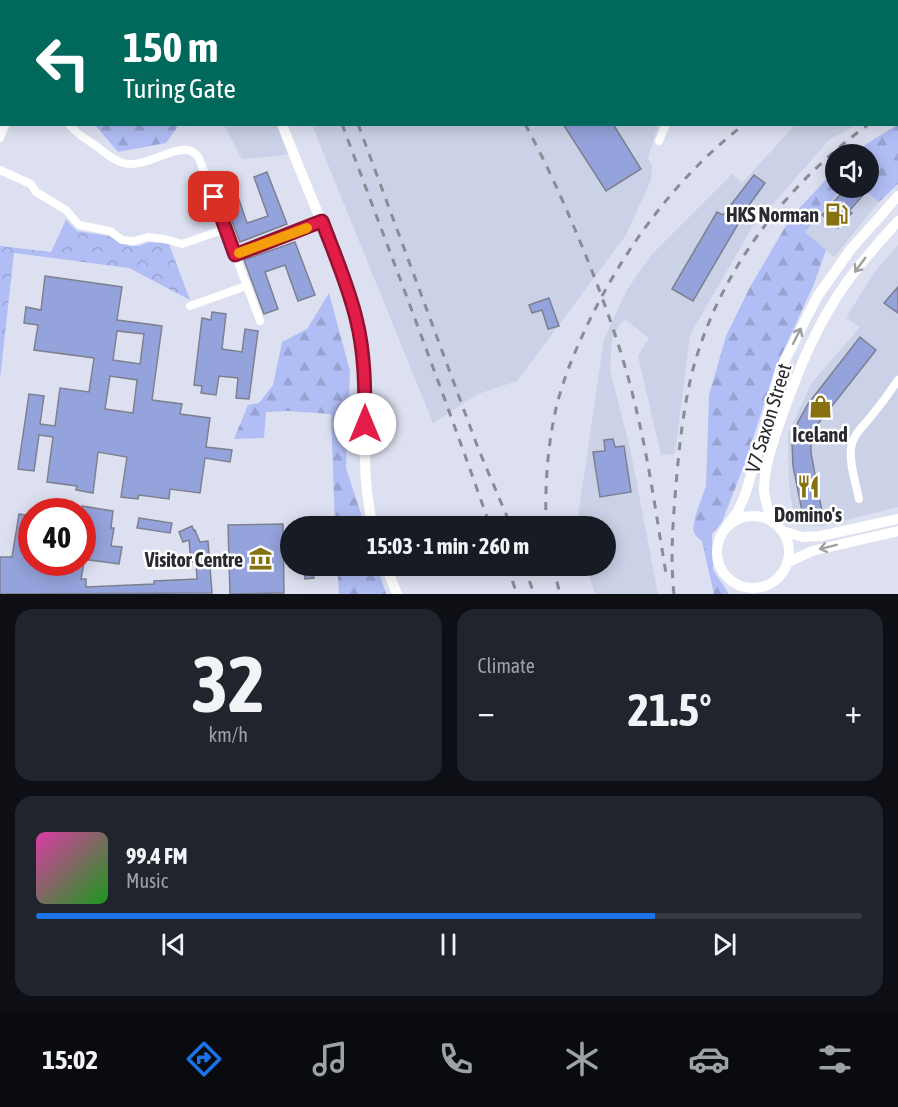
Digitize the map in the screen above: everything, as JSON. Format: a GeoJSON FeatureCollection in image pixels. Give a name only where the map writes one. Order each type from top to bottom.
{"type":"FeatureCollection","features":[{"type":"Feature","properties":{"kind":"main road"},"geometry":{"type":"LineString","coordinates":[[283,126],[322,221],[356,316],[363,353],[364,462],[371,516]]}},
{"type":"Feature","properties":{"kind":"main road","name":"V7 Saxon Street"},"geometry":{"type":"LineString","coordinates":[[726,527],[738,511],[745,495],[780,370],[817,297],[851,249],[898,195]]}},
{"type":"Feature","properties":{"kind":"main road","name":"V7 Saxon Street"},"geometry":{"type":"LineString","coordinates":[[772,522],[764,494],[765,474],[796,376],[833,301],[865,258],[898,221]]}},
{"type":"Feature","properties":{"kind":"main road"},"geometry":{"type":"LineString","coordinates":[[732,583],[744,588],[766,587],[783,573],[788,563],[787,541],[782,531],[772,522],[761,517],[748,516],[726,527],[719,539],[717,560],[722,573],[740,594]]}},
{"type":"Feature","properties":{"kind":"main road"},"geometry":{"type":"LineString","coordinates":[[782,531],[803,537],[821,536],[898,519]]}},
{"type":"Feature","properties":{"kind":"main road"},"geometry":{"type":"LineString","coordinates":[[788,563],[812,551],[898,530]]}},
{"type":"Feature","properties":{"kind":"main road"},"geometry":{"type":"LineString","coordinates":[[390,576],[397,594]]}},
{"type":"Feature","properties":{"kind":"main road"},"geometry":{"type":"LineString","coordinates":[[771,594],[775,581]]}},
{"type":"Feature","properties":{"kind":"street"},"geometry":{"type":"LineString","coordinates":[[70,126],[113,159],[124,164],[147,161],[185,149],[200,158],[260,321]]}},
{"type":"Feature","properties":{"kind":"street"},"geometry":{"type":"LineString","coordinates":[[659,141],[665,126]]}},
{"type":"Feature","properties":{"kind":"street"},"geometry":{"type":"LineString","coordinates":[[0,170],[31,184],[36,192],[66,210],[79,225],[110,231],[122,240],[134,241],[148,237],[182,244],[225,229]]}},
{"type":"Feature","properties":{"kind":"street"},"geometry":{"type":"LineString","coordinates":[[235,255],[322,221]]}},
{"type":"Feature","properties":{"kind":"street"},"geometry":{"type":"LineString","coordinates":[[190,306],[246,286]]}},
{"type":"Feature","properties":{"kind":"street"},"geometry":{"type":"LineString","coordinates":[[859,499],[851,461],[852,442],[898,380]]}},
{"type":"Feature","properties":{"kind":"street"},"geometry":{"type":"LineString","coordinates":[[879,523],[893,525],[898,530]]}},
{"type":"Feature","properties":{"kind":"shaded area"},"geometry":{"type":"Polygon","coordinates":[[[225,126],[282,126],[293,153],[242,159],[225,126]]]}},
{"type":"Feature","properties":{"kind":"shaded area"},"geometry":{"type":"Polygon","coordinates":[[[313,126],[658,126],[648,158],[652,166],[651,180],[626,235],[517,381],[478,394],[433,423],[313,126]]]}},
{"type":"Feature","properties":{"kind":"shaded area"},"geometry":{"type":"Polygon","coordinates":[[[794,126],[854,126],[829,140],[751,229],[690,335],[675,454],[661,455],[638,356],[649,338],[626,320],[621,322],[612,338],[610,370],[630,448],[658,594],[595,594],[589,576],[616,576],[616,516],[578,516],[604,339],[627,290],[651,255],[732,174],[742,183],[794,126]]]}},
{"type":"Feature","properties":{"kind":"shaded area"},"geometry":{"type":"Polygon","coordinates":[[[834,198],[874,198],[879,202],[834,257],[805,232],[834,198]]]}},
{"type":"Feature","properties":{"kind":"shaded area"},"geometry":{"type":"Polygon","coordinates":[[[898,245],[898,507],[822,526],[796,525],[789,487],[788,435],[811,384],[860,327],[846,318],[876,270],[898,245]]]}},
{"type":"Feature","properties":{"kind":"green space"},"geometry":{"type":"Polygon","coordinates":[[[96,126],[178,126],[166,143],[118,152],[96,126]]]}},
{"type":"Feature","properties":{"kind":"green space"},"geometry":{"type":"Polygon","coordinates":[[[898,126],[898,184],[879,202],[874,198],[879,198],[879,144],[867,144],[898,126]]]}},
{"type":"Feature","properties":{"kind":"green space"},"geometry":{"type":"Polygon","coordinates":[[[825,181],[825,198],[834,198],[805,232],[826,250],[814,284],[776,367],[746,460],[722,522],[712,534],[713,570],[729,594],[714,594],[702,541],[693,530],[706,486],[709,395],[726,336],[750,287],[791,217],[825,181]]]}},
{"type":"Feature","properties":{"kind":"green space"},"geometry":{"type":"Polygon","coordinates":[[[66,220],[77,231],[109,236],[130,246],[139,246],[149,242],[169,244],[190,300],[129,268],[14,253],[0,379],[0,246],[51,252],[66,220]]]}},
{"type":"Feature","properties":{"kind":"green space"},"geometry":{"type":"Polygon","coordinates":[[[329,293],[350,371],[346,468],[362,516],[335,516],[331,414],[266,412],[264,438],[234,439],[248,405],[259,403],[273,385],[282,342],[307,329],[329,293]]]}},
{"type":"Feature","properties":{"kind":"green space"},"geometry":{"type":"Polygon","coordinates":[[[338,576],[380,576],[386,594],[339,594],[338,576]]]}},
{"type":"Feature","properties":{"kind":"building"},"geometry":{"type":"Polygon","coordinates":[[[564,126],[614,126],[641,169],[606,191],[564,126]]]}},
{"type":"Feature","properties":{"kind":"building"},"geometry":{"type":"Polygon","coordinates":[[[267,172],[287,224],[240,242],[220,190],[234,185],[247,223],[268,216],[254,177],[267,172]]]}},
{"type":"Feature","properties":{"kind":"building"},"geometry":{"type":"Polygon","coordinates":[[[754,175],[765,183],[736,223],[738,224],[693,301],[672,289],[717,212],[723,215],[754,175]]]}},
{"type":"Feature","properties":{"kind":"building","name":"HKS Norman"},"geometry":{"type":"Polygon","coordinates":[[[837,198],[861,198],[849,211],[852,213],[838,228],[822,215],[837,198]]]}},
{"type":"Feature","properties":{"kind":"building"},"geometry":{"type":"Polygon","coordinates":[[[295,242],[315,295],[298,301],[285,265],[265,272],[278,309],[264,314],[244,260],[295,242]]]}},
{"type":"Feature","properties":{"kind":"building"},"geometry":{"type":"Polygon","coordinates":[[[45,276],[122,287],[117,320],[162,326],[152,400],[182,404],[180,414],[210,418],[206,447],[232,450],[230,462],[205,458],[200,493],[170,489],[169,499],[139,495],[138,499],[121,497],[127,457],[98,452],[93,493],[76,490],[77,486],[47,482],[53,437],[39,435],[34,471],[18,469],[29,394],[44,396],[40,424],[55,426],[60,388],[89,392],[94,358],[34,350],[38,325],[24,323],[26,307],[41,310],[45,276]],[[117,331],[113,360],[140,364],[144,334],[117,331]],[[110,376],[105,409],[133,413],[137,380],[110,376]]]}},
{"type":"Feature","properties":{"kind":"building"},"geometry":{"type":"Polygon","coordinates":[[[898,287],[898,313],[884,303],[898,287]]]}},
{"type":"Feature","properties":{"kind":"building"},"geometry":{"type":"Polygon","coordinates":[[[549,298],[559,326],[548,329],[542,310],[532,313],[529,305],[549,298]]]}},
{"type":"Feature","properties":{"kind":"building"},"geometry":{"type":"Polygon","coordinates":[[[212,312],[226,314],[222,349],[242,352],[245,329],[258,331],[249,399],[236,398],[238,378],[219,376],[216,395],[201,393],[202,386],[194,385],[202,318],[211,320],[212,312]]]}},
{"type":"Feature","properties":{"kind":"building"},"geometry":{"type":"Polygon","coordinates":[[[860,337],[876,350],[817,425],[811,443],[811,453],[823,517],[804,521],[793,466],[794,433],[808,404],[860,337]]]}},
{"type":"Feature","properties":{"kind":"building"},"geometry":{"type":"Polygon","coordinates":[[[613,439],[615,447],[624,446],[631,492],[600,497],[593,452],[605,451],[604,440],[613,439]]]}},
{"type":"Feature","properties":{"kind":"building"},"geometry":{"type":"Polygon","coordinates":[[[96,508],[113,511],[111,528],[114,528],[111,546],[122,547],[119,564],[96,561],[96,508]]]}},
{"type":"Feature","properties":{"kind":"building"},"geometry":{"type":"Polygon","coordinates":[[[139,518],[172,523],[170,533],[137,528],[139,518]]]}},
{"type":"Feature","properties":{"kind":"building"},"geometry":{"type":"Polygon","coordinates":[[[18,520],[18,576],[82,576],[81,579],[86,579],[86,587],[154,584],[154,581],[197,579],[196,562],[191,562],[189,540],[183,542],[179,532],[192,526],[200,542],[208,541],[212,593],[0,594],[0,557],[12,557],[18,520]]]}},
{"type":"Feature","properties":{"kind":"building","name":"Visitor Centre"},"geometry":{"type":"Polygon","coordinates":[[[280,524],[280,576],[284,576],[284,593],[230,594],[228,525],[280,524]]]}},
{"type":"Feature","properties":{"kind":"building"},"geometry":{"type":"Polygon","coordinates":[[[305,576],[314,576],[314,578],[305,579],[305,576]]]}},
{"type":"Feature","properties":{"kind":"railway"},"geometry":{"type":"LineString","coordinates":[[343,126],[486,516]]}},
{"type":"Feature","properties":{"kind":"railway"},"geometry":{"type":"LineString","coordinates":[[359,126],[478,448],[507,516]]}},
{"type":"Feature","properties":{"kind":"railway"},"geometry":{"type":"LineString","coordinates":[[526,126],[581,243],[622,357],[650,475],[666,573]]}},
{"type":"Feature","properties":{"kind":"railway"},"geometry":{"type":"LineString","coordinates":[[546,516],[550,441],[560,392],[598,303],[633,246],[673,192],[696,167],[743,126]]}},
{"type":"Feature","properties":{"kind":"railway"},"geometry":{"type":"LineString","coordinates":[[674,594],[672,540],[680,444],[691,377],[702,339],[736,268],[758,235],[809,175],[866,126]]}},
{"type":"Feature","properties":{"kind":"railway"},"geometry":{"type":"LineString","coordinates":[[511,576],[517,594]]}},
{"type":"Feature","properties":{"kind":"railway"},"geometry":{"type":"LineString","coordinates":[[528,576],[534,594]]}},
{"type":"Feature","properties":{"kind":"railway"},"geometry":{"type":"LineString","coordinates":[[556,576],[560,594]]}},
{"type":"Feature","properties":{"kind":"slow traffic"},"geometry":{"type":"LineString","coordinates":[[239,253],[307,228]]}},
{"type":"Feature","properties":{"kind":"place","name":"HKS Norman"},"geometry":{"type":"Point","coordinates":[837,214]}},
{"type":"Feature","properties":{"kind":"place","name":"Iceland"},"geometry":{"type":"Point","coordinates":[820,406]}},
{"type":"Feature","properties":{"kind":"place","name":"Domino's"},"geometry":{"type":"Point","coordinates":[808,487]}},
{"type":"Feature","properties":{"kind":"place","name":"Visitor Centre"},"geometry":{"type":"Point","coordinates":[261,559]}},
{"type":"Feature","properties":{"kind":"route"},"geometry":{"type":"LineString","coordinates":[[214,197],[235,255],[322,221],[356,316],[363,353],[365,424]]}}]}
